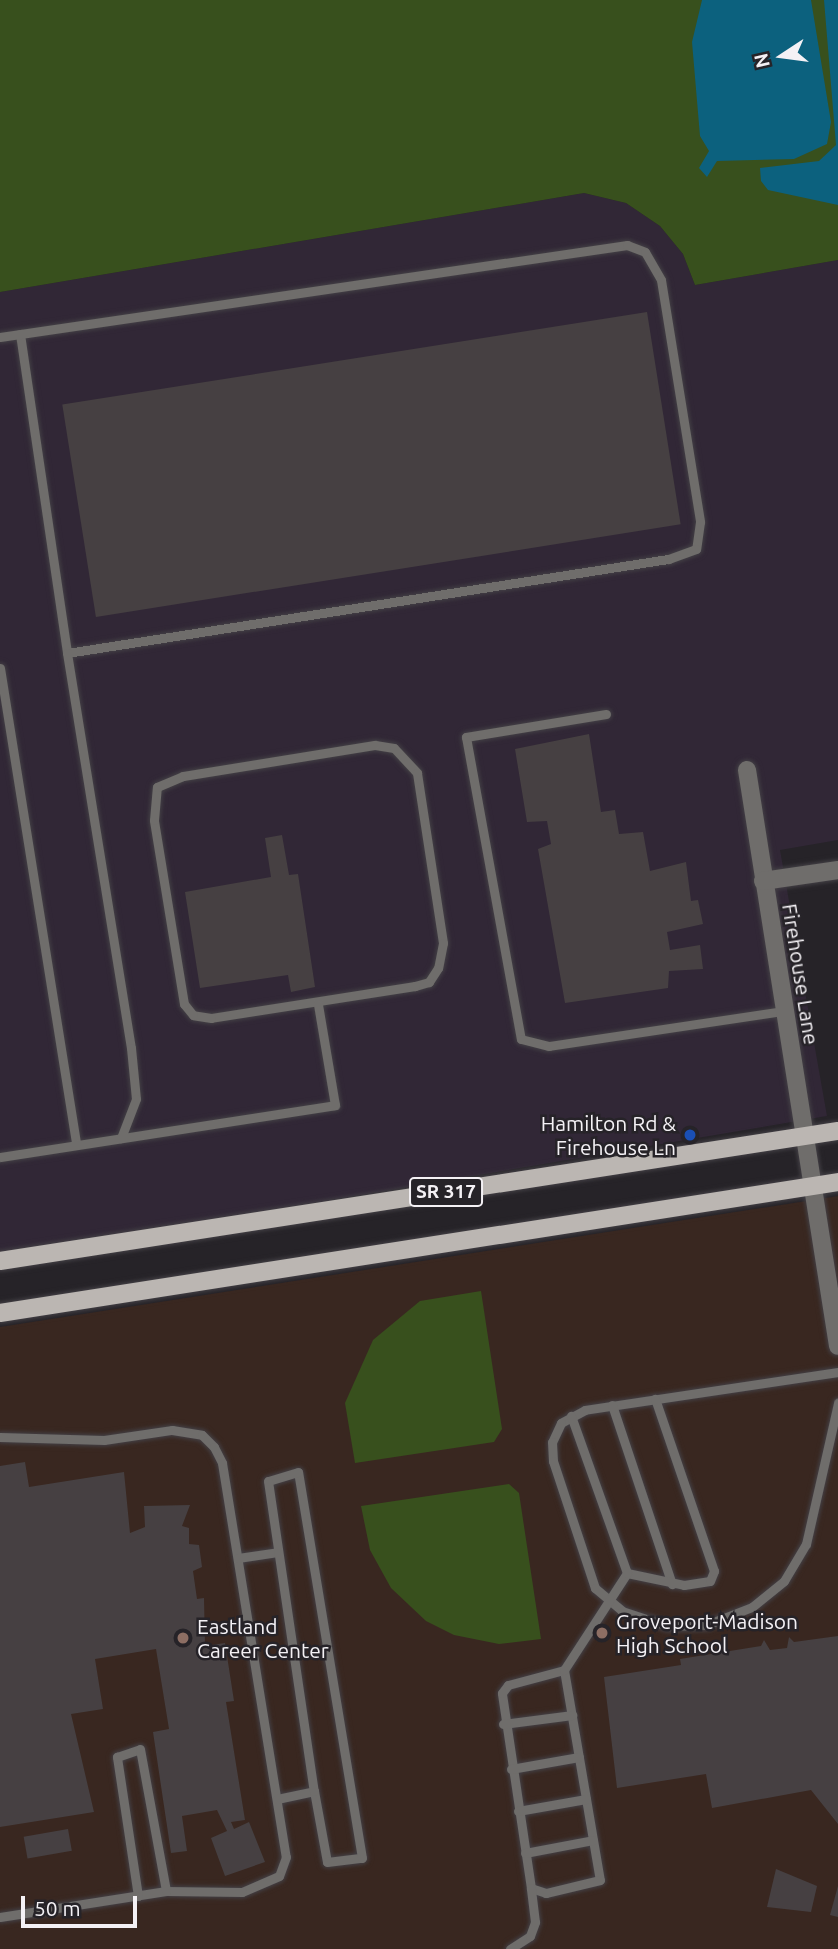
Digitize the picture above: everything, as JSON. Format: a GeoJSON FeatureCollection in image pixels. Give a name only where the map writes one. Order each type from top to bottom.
{"type":"FeatureCollection","features":[{"type":"Feature","properties":{"kind":"main road","name":"SR 317"},"geometry":{"type":"LineString","coordinates":[[0,1261],[838,1131]]}},
{"type":"Feature","properties":{"kind":"main road","name":"SR 317"},"geometry":{"type":"LineString","coordinates":[[0,1312],[838,1182]]}},
{"type":"Feature","properties":{"kind":"street","name":"Firehouse Lane"},"geometry":{"type":"LineString","coordinates":[[747,770],[838,1346]]}},
{"type":"Feature","properties":{"kind":"street"},"geometry":{"type":"LineString","coordinates":[[763,881],[838,870]]}},
{"type":"Feature","properties":{"kind":"lane"},"geometry":{"type":"LineString","coordinates":[[0,337],[627,245],[645,252],[661,280],[700,522],[696,549],[668,559],[66,653]]}},
{"type":"Feature","properties":{"kind":"lane"},"geometry":{"type":"LineString","coordinates":[[20,334],[66,653],[131,1048],[136,1099],[121,1138]]}},
{"type":"Feature","properties":{"kind":"lane"},"geometry":{"type":"LineString","coordinates":[[0,668],[76,1145]]}},
{"type":"Feature","properties":{"kind":"lane"},"geometry":{"type":"LineString","coordinates":[[606,714],[466,737],[522,1039],[549,1046],[784,1011]]}},
{"type":"Feature","properties":{"kind":"lane"},"geometry":{"type":"LineString","coordinates":[[375,745],[406,756],[419,786],[443,943],[439,968],[429,982],[318,1004],[211,1018],[193,1015],[184,1004],[154,820],[157,787],[183,776],[375,745]]}},
{"type":"Feature","properties":{"kind":"lane"},"geometry":{"type":"LineString","coordinates":[[0,1157],[335,1105],[318,1004]]}},
{"type":"Feature","properties":{"kind":"lane"},"geometry":{"type":"LineString","coordinates":[[838,1373],[612,1405],[571,1416],[556,1431],[551,1451],[591,1578],[607,1602],[668,1626],[706,1625],[752,1607],[785,1581],[806,1544],[838,1403]]}},
{"type":"Feature","properties":{"kind":"lane"},"geometry":{"type":"LineString","coordinates":[[627,1573],[672,1584],[705,1584],[715,1571],[655,1399]]}},
{"type":"Feature","properties":{"kind":"lane"},"geometry":{"type":"LineString","coordinates":[[612,1405],[672,1584]]}},
{"type":"Feature","properties":{"kind":"lane"},"geometry":{"type":"LineString","coordinates":[[571,1416],[627,1573]]}},
{"type":"Feature","properties":{"kind":"lane"},"geometry":{"type":"LineString","coordinates":[[0,1437],[104,1440],[172,1430],[202,1435],[222,1463],[286,1857],[279,1876],[243,1892],[166,1891],[0,1917]]}},
{"type":"Feature","properties":{"kind":"lane"},"geometry":{"type":"LineString","coordinates":[[298,1472],[360,1860],[327,1862],[314,1791],[268,1481],[298,1472]]}},
{"type":"Feature","properties":{"kind":"lane"},"geometry":{"type":"LineString","coordinates":[[238,1558],[278,1552]]}},
{"type":"Feature","properties":{"kind":"lane"},"geometry":{"type":"LineString","coordinates":[[531,1888],[546,1893],[600,1880],[564,1670],[627,1573]]}},
{"type":"Feature","properties":{"kind":"lane"},"geometry":{"type":"LineString","coordinates":[[510,1949],[530,1936],[536,1922],[503,1724],[502,1693],[508,1685],[564,1670]]}},
{"type":"Feature","properties":{"kind":"lane"},"geometry":{"type":"LineString","coordinates":[[503,1724],[572,1715]]}},
{"type":"Feature","properties":{"kind":"lane"},"geometry":{"type":"LineString","coordinates":[[138,1896],[117,1757],[140,1749],[166,1891]]}},
{"type":"Feature","properties":{"kind":"lane"},"geometry":{"type":"LineString","coordinates":[[511,1769],[579,1757]]}},
{"type":"Feature","properties":{"kind":"lane"},"geometry":{"type":"LineString","coordinates":[[277,1799],[314,1791]]}},
{"type":"Feature","properties":{"kind":"lane"},"geometry":{"type":"LineString","coordinates":[[518,1811],[586,1799]]}},
{"type":"Feature","properties":{"kind":"lane"},"geometry":{"type":"LineString","coordinates":[[525,1853],[593,1840]]}},
{"type":"Feature","properties":{"kind":"shaded area"},"geometry":{"type":"Polygon","coordinates":[[[584,193],[626,203],[660,226],[683,254],[695,285],[838,260],[838,840],[780,850],[827,1116],[0,1256],[0,292],[584,193]]]}},
{"type":"Feature","properties":{"kind":"shaded area"},"geometry":{"type":"Polygon","coordinates":[[[838,1196],[838,1949],[0,1949],[0,1327],[838,1196]]]}},
{"type":"Feature","properties":{"kind":"green space"},"geometry":{"type":"Polygon","coordinates":[[[0,0],[838,0],[838,260],[695,285],[683,254],[660,226],[626,203],[584,193],[0,292],[0,0]]]}},
{"type":"Feature","properties":{"kind":"green space"},"geometry":{"type":"Polygon","coordinates":[[[481,1291],[502,1429],[494,1442],[355,1463],[345,1403],[373,1340],[420,1301],[481,1291]]]}},
{"type":"Feature","properties":{"kind":"green space"},"geometry":{"type":"Polygon","coordinates":[[[509,1484],[519,1493],[541,1639],[499,1644],[454,1635],[426,1621],[391,1588],[370,1550],[361,1506],[509,1484]]]}},
{"type":"Feature","properties":{"kind":"water"},"geometry":{"type":"Polygon","coordinates":[[[702,0],[811,0],[831,122],[827,144],[794,159],[717,161],[707,177],[699,168],[709,151],[700,136],[692,42],[702,0]]]}},
{"type":"Feature","properties":{"kind":"water"},"geometry":{"type":"Polygon","coordinates":[[[824,0],[838,0],[838,205],[768,190],[761,181],[760,168],[819,161],[836,145],[824,0]]]}},
{"type":"Feature","properties":{"kind":"building"},"geometry":{"type":"Polygon","coordinates":[[[647,312],[681,524],[96,617],[62,405],[647,312]]]}},
{"type":"Feature","properties":{"kind":"building"},"geometry":{"type":"Polygon","coordinates":[[[589,734],[601,812],[615,810],[619,834],[643,832],[650,871],[686,862],[691,901],[698,900],[703,924],[667,932],[670,950],[700,945],[703,969],[669,971],[668,988],[565,1003],[538,849],[551,844],[547,821],[527,822],[515,749],[589,734]]]}},
{"type":"Feature","properties":{"kind":"building"},"geometry":{"type":"Polygon","coordinates":[[[282,835],[289,875],[298,874],[315,987],[291,992],[288,975],[200,988],[185,892],[271,877],[265,838],[282,835]]]}},
{"type":"Feature","properties":{"kind":"building"},"geometry":{"type":"Polygon","coordinates":[[[25,1462],[29,1487],[124,1472],[130,1533],[145,1527],[144,1506],[190,1505],[182,1526],[189,1528],[189,1544],[199,1545],[202,1567],[193,1571],[197,1599],[204,1598],[205,1646],[225,1643],[234,1701],[226,1702],[245,1820],[231,1822],[234,1829],[249,1822],[265,1862],[225,1876],[211,1838],[227,1831],[217,1810],[182,1816],[187,1851],[171,1853],[153,1732],[169,1729],[156,1649],[95,1659],[103,1709],[71,1714],[94,1812],[0,1827],[0,1466],[25,1462]]]}},
{"type":"Feature","properties":{"kind":"building"},"geometry":{"type":"Polygon","coordinates":[[[838,1636],[838,1824],[811,1790],[712,1808],[706,1774],[617,1788],[604,1677],[681,1665],[680,1659],[761,1646],[764,1640],[770,1650],[787,1648],[789,1637],[794,1642],[838,1636]]]}},
{"type":"Feature","properties":{"kind":"building"},"geometry":{"type":"Polygon","coordinates":[[[68,1829],[72,1851],[28,1858],[24,1837],[68,1829]]]}},
{"type":"Feature","properties":{"kind":"building"},"geometry":{"type":"Polygon","coordinates":[[[776,1869],[817,1886],[811,1912],[767,1907],[776,1869]]]}},
{"type":"Feature","properties":{"kind":"building"},"geometry":{"type":"Polygon","coordinates":[[[838,1886],[838,1917],[830,1915],[838,1886]]]}},
{"type":"Feature","properties":{"kind":"place","name":"Hamilton Rd & Firehouse Ln"},"geometry":{"type":"Point","coordinates":[690,1135]}},
{"type":"Feature","properties":{"kind":"place","name":"Groveport-Madison High School"},"geometry":{"type":"Point","coordinates":[602,1633]}},
{"type":"Feature","properties":{"kind":"place","name":"Eastland Career Center"},"geometry":{"type":"Point","coordinates":[183,1638]}}]}
